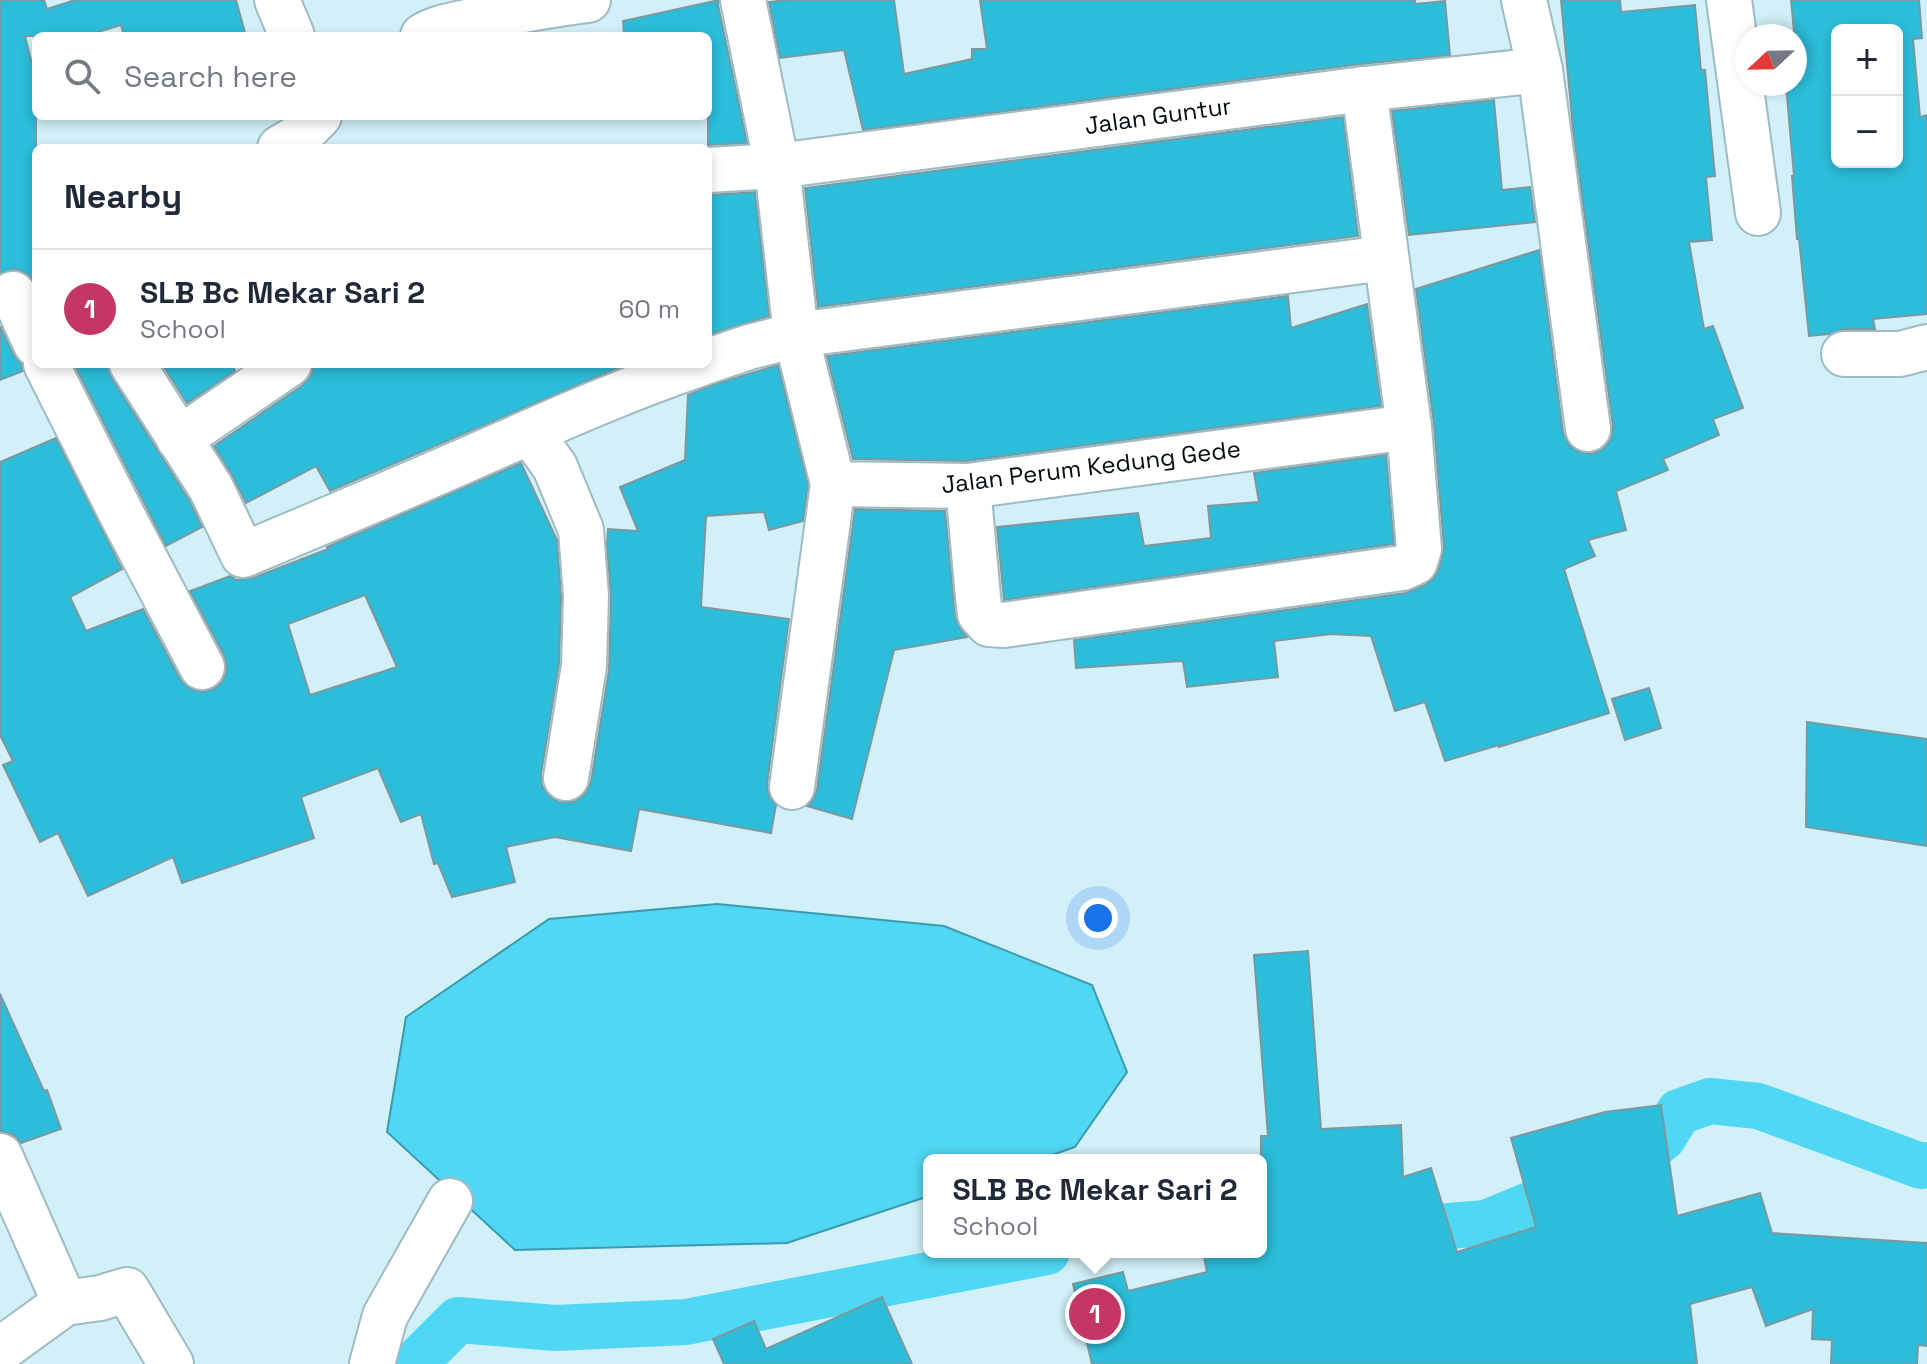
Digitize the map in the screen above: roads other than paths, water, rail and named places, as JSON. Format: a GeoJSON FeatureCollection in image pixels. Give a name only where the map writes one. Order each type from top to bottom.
{"type":"FeatureCollection","features":[{"type":"Feature","properties":{"kind":"street"},"geometry":{"type":"LineString","coordinates":[[277,0],[290,32]]}},
{"type":"Feature","properties":{"kind":"street"},"geometry":{"type":"LineString","coordinates":[[429,32],[484,18],[588,0]]}},
{"type":"Feature","properties":{"kind":"street"},"geometry":{"type":"LineString","coordinates":[[743,0],[777,166],[796,335],[833,484],[792,787]]}},
{"type":"Feature","properties":{"kind":"street"},"geometry":{"type":"LineString","coordinates":[[1524,0],[1540,70],[1588,429]]}},
{"type":"Feature","properties":{"kind":"street"},"geometry":{"type":"LineString","coordinates":[[1729,0],[1758,213]]}},
{"type":"Feature","properties":{"kind":"street","name":"Jalan Guntur"},"geometry":{"type":"LineString","coordinates":[[712,170],[777,166],[1364,89],[1540,70]]}},
{"type":"Feature","properties":{"kind":"street"},"geometry":{"type":"LineString","coordinates":[[968,486],[980,614],[989,624],[1004,625],[1402,568],[1415,562],[1419,549],[1409,427],[1364,89]]}},
{"type":"Feature","properties":{"kind":"street"},"geometry":{"type":"LineString","coordinates":[[287,144],[315,120]]}},
{"type":"Feature","properties":{"kind":"street"},"geometry":{"type":"LineString","coordinates":[[712,360],[796,335],[1385,258]]}},
{"type":"Feature","properties":{"kind":"street"},"geometry":{"type":"LineString","coordinates":[[16,292],[32,334]]}},
{"type":"Feature","properties":{"kind":"street"},"geometry":{"type":"LineString","coordinates":[[1844,354],[1900,354],[1927,347]]}},
{"type":"Feature","properties":{"kind":"street"},"geometry":{"type":"LineString","coordinates":[[48,368],[202,667]]}},
{"type":"Feature","properties":{"kind":"street"},"geometry":{"type":"LineString","coordinates":[[135,368],[211,488],[243,555],[688,368]]}},
{"type":"Feature","properties":{"kind":"street"},"geometry":{"type":"LineString","coordinates":[[179,439],[283,368]]}},
{"type":"Feature","properties":{"kind":"street","name":"Jalan Perum Kedung Gede"},"geometry":{"type":"LineString","coordinates":[[833,484],[968,486],[1409,427]]}},
{"type":"Feature","properties":{"kind":"street"},"geometry":{"type":"LineString","coordinates":[[530,432],[555,467],[581,530],[586,596],[584,666],[566,778]]}},
{"type":"Feature","properties":{"kind":"street"},"geometry":{"type":"LineString","coordinates":[[0,1156],[65,1303]]}},
{"type":"Feature","properties":{"kind":"street"},"geometry":{"type":"LineString","coordinates":[[372,1364],[385,1316],[450,1201]]}},
{"type":"Feature","properties":{"kind":"street"},"geometry":{"type":"LineString","coordinates":[[0,1350],[65,1303],[127,1290],[171,1364]]}},
{"type":"Feature","properties":{"kind":"water"},"geometry":{"type":"Polygon","coordinates":[[[717,904],[944,926],[1092,985],[1127,1072],[1075,1147],[1055,1154],[923,1154],[923,1198],[787,1243],[515,1250],[387,1132],[406,1017],[549,919],[717,904]]]}},
{"type":"Feature","properties":{"kind":"waterway"},"geometry":{"type":"LineString","coordinates":[[1267,1225],[1337,1235],[1486,1223],[1629,1164],[1663,1138],[1679,1112],[1710,1101],[1758,1106],[1921,1166],[1927,1165]]}},
{"type":"Feature","properties":{"kind":"waterway"},"geometry":{"type":"LineString","coordinates":[[414,1364],[458,1320],[556,1328],[686,1322],[1016,1258]]}},
{"type":"Feature","properties":{"kind":"place","name":"SLB Bc Mekar Sari 2"},"geometry":{"type":"Point","coordinates":[1095,1314]}}]}
